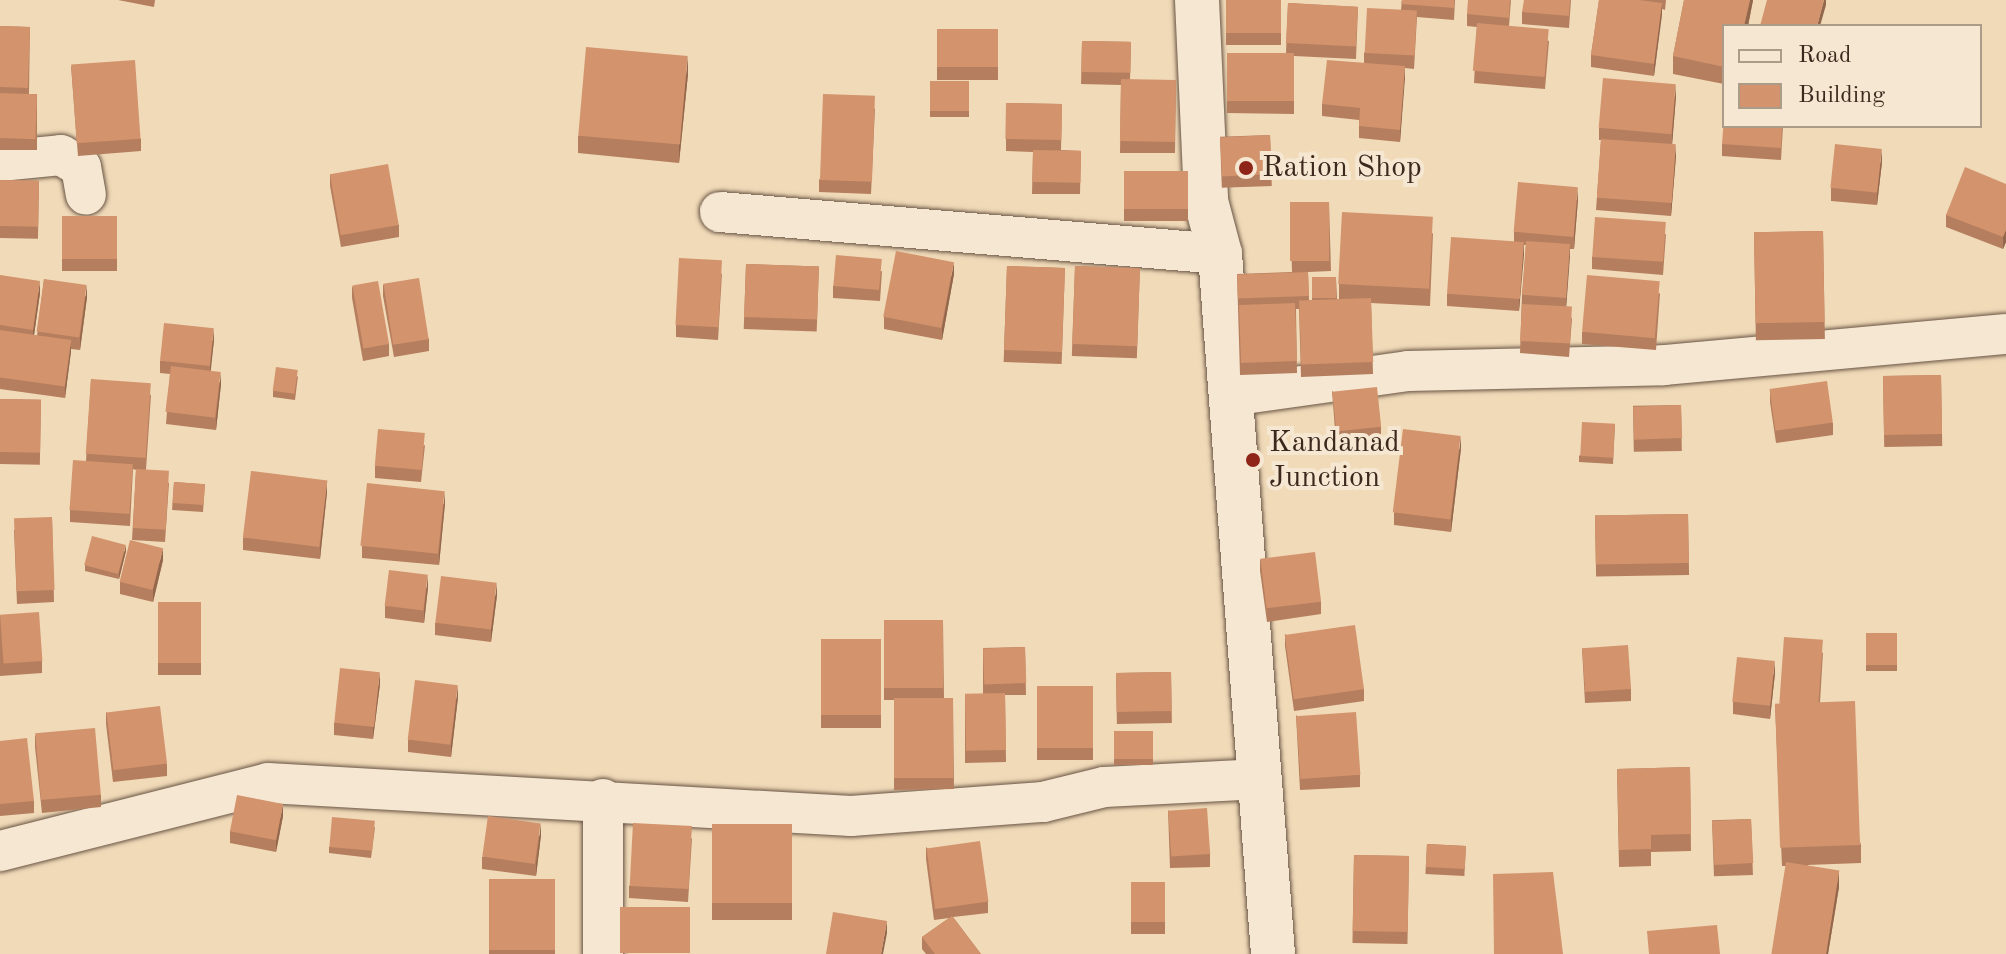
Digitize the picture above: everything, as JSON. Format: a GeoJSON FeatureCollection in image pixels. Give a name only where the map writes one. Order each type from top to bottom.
{"type":"FeatureCollection","features":[{"type":"Feature","properties":{"kind":"main road"},"geometry":{"type":"LineString","coordinates":[[1197,0],[1206,201],[1220,254],[1273,954]]}},
{"type":"Feature","properties":{"kind":"street"},"geometry":{"type":"LineString","coordinates":[[0,161],[61,155],[81,167],[86,195]]}},
{"type":"Feature","properties":{"kind":"street"},"geometry":{"type":"LineString","coordinates":[[720,212],[1220,254]]}},
{"type":"Feature","properties":{"kind":"street"},"geometry":{"type":"LineString","coordinates":[[1230,396],[1408,371],[1664,365],[2006,334]]}},
{"type":"Feature","properties":{"kind":"street"},"geometry":{"type":"LineString","coordinates":[[0,851],[268,783],[603,799],[851,816],[1043,802],[1104,787],[1261,779]]}},
{"type":"Feature","properties":{"kind":"street"},"geometry":{"type":"LineString","coordinates":[[603,799],[603,954]]}},
{"type":"Feature","properties":{"kind":"building"},"geometry":{"type":"Polygon","coordinates":[[[1226,0],[1281,0],[1281,33],[1226,33],[1226,0]]]}},
{"type":"Feature","properties":{"kind":"building"},"geometry":{"type":"Polygon","coordinates":[[[1402,0],[1454,0],[1454,8],[1401,4],[1402,0]]]}},
{"type":"Feature","properties":{"kind":"building"},"geometry":{"type":"Polygon","coordinates":[[[1468,0],[1510,0],[1509,18],[1467,14],[1468,0]]]}},
{"type":"Feature","properties":{"kind":"building"},"geometry":{"type":"Polygon","coordinates":[[[1524,0],[1570,0],[1569,16],[1522,12],[1524,0]]]}},
{"type":"Feature","properties":{"kind":"building"},"geometry":{"type":"Polygon","coordinates":[[[1599,0],[1662,3],[1654,64],[1591,55],[1599,0]]]}},
{"type":"Feature","properties":{"kind":"building"},"geometry":{"type":"Polygon","coordinates":[[[1684,0],[1750,0],[1744,24],[1722,24],[1722,67],[1673,56],[1684,0]]]}},
{"type":"Feature","properties":{"kind":"building"},"geometry":{"type":"Polygon","coordinates":[[[1767,0],[1824,0],[1818,24],[1761,24],[1767,0]]]}},
{"type":"Feature","properties":{"kind":"building"},"geometry":{"type":"Polygon","coordinates":[[[1288,3],[1358,7],[1356,47],[1286,43],[1288,3]]]}},
{"type":"Feature","properties":{"kind":"building"},"geometry":{"type":"Polygon","coordinates":[[[1367,8],[1417,11],[1415,56],[1365,53],[1367,8]]]}},
{"type":"Feature","properties":{"kind":"building"},"geometry":{"type":"Polygon","coordinates":[[[1477,23],[1549,29],[1545,77],[1473,71],[1477,23]]]}},
{"type":"Feature","properties":{"kind":"building"},"geometry":{"type":"Polygon","coordinates":[[[0,26],[30,27],[28,88],[0,87],[0,26]]]}},
{"type":"Feature","properties":{"kind":"building"},"geometry":{"type":"Polygon","coordinates":[[[937,29],[998,29],[998,67],[937,67],[937,29]]]}},
{"type":"Feature","properties":{"kind":"building"},"geometry":{"type":"Polygon","coordinates":[[[1082,41],[1131,42],[1130,73],[1081,72],[1082,41]]]}},
{"type":"Feature","properties":{"kind":"building"},"geometry":{"type":"Polygon","coordinates":[[[586,47],[688,56],[680,145],[578,136],[586,47]]]}},
{"type":"Feature","properties":{"kind":"building"},"geometry":{"type":"Polygon","coordinates":[[[1227,53],[1294,53],[1294,101],[1227,101],[1227,53]]]}},
{"type":"Feature","properties":{"kind":"building"},"geometry":{"type":"Polygon","coordinates":[[[135,60],[141,139],[77,143],[71,64],[135,60]]]}},
{"type":"Feature","properties":{"kind":"building"},"geometry":{"type":"Polygon","coordinates":[[[1327,60],[1405,66],[1400,130],[1359,126],[1360,108],[1322,104],[1327,60]]]}},
{"type":"Feature","properties":{"kind":"building"},"geometry":{"type":"Polygon","coordinates":[[[1603,78],[1676,84],[1671,134],[1599,128],[1603,78]]]}},
{"type":"Feature","properties":{"kind":"building"},"geometry":{"type":"Polygon","coordinates":[[[1121,79],[1176,80],[1175,142],[1120,141],[1121,79]]]}},
{"type":"Feature","properties":{"kind":"building"},"geometry":{"type":"Polygon","coordinates":[[[930,81],[969,81],[969,111],[930,111],[930,81]]]}},
{"type":"Feature","properties":{"kind":"building"},"geometry":{"type":"Polygon","coordinates":[[[0,93],[37,94],[35,139],[0,138],[0,93]]]}},
{"type":"Feature","properties":{"kind":"building"},"geometry":{"type":"Polygon","coordinates":[[[823,94],[875,96],[872,182],[820,180],[823,94]]]}},
{"type":"Feature","properties":{"kind":"building"},"geometry":{"type":"Polygon","coordinates":[[[1006,103],[1062,104],[1061,140],[1005,139],[1006,103]]]}},
{"type":"Feature","properties":{"kind":"building"},"geometry":{"type":"Polygon","coordinates":[[[1723,128],[1782,128],[1781,148],[1722,144],[1723,128]]]}},
{"type":"Feature","properties":{"kind":"building","name":"Ration Shop"},"geometry":{"type":"Polygon","coordinates":[[[1270,135],[1272,174],[1222,177],[1220,138],[1270,135]]]}},
{"type":"Feature","properties":{"kind":"building"},"geometry":{"type":"Polygon","coordinates":[[[1601,139],[1676,144],[1672,203],[1597,198],[1601,139]]]}},
{"type":"Feature","properties":{"kind":"building"},"geometry":{"type":"Polygon","coordinates":[[[1835,144],[1882,149],[1877,193],[1830,188],[1835,144]]]}},
{"type":"Feature","properties":{"kind":"building"},"geometry":{"type":"Polygon","coordinates":[[[1033,150],[1081,151],[1080,183],[1032,182],[1033,150]]]}},
{"type":"Feature","properties":{"kind":"building"},"geometry":{"type":"Polygon","coordinates":[[[388,164],[399,225],[341,235],[330,174],[388,164]]]}},
{"type":"Feature","properties":{"kind":"building"},"geometry":{"type":"Polygon","coordinates":[[[1965,167],[2006,184],[2006,230],[2003,237],[1946,215],[1965,167]]]}},
{"type":"Feature","properties":{"kind":"building"},"geometry":{"type":"Polygon","coordinates":[[[1124,171],[1188,171],[1188,209],[1124,209],[1124,171]]]}},
{"type":"Feature","properties":{"kind":"building"},"geometry":{"type":"Polygon","coordinates":[[[0,180],[39,181],[38,227],[0,226],[0,180]]]}},
{"type":"Feature","properties":{"kind":"building"},"geometry":{"type":"Polygon","coordinates":[[[1518,182],[1578,187],[1573,237],[1514,232],[1518,182]]]}},
{"type":"Feature","properties":{"kind":"building"},"geometry":{"type":"Polygon","coordinates":[[[1290,202],[1329,202],[1329,261],[1290,261],[1290,202]]]}},
{"type":"Feature","properties":{"kind":"building"},"geometry":{"type":"Polygon","coordinates":[[[1342,212],[1433,217],[1429,289],[1338,284],[1342,212]]]}},
{"type":"Feature","properties":{"kind":"building"},"geometry":{"type":"Polygon","coordinates":[[[62,216],[117,216],[117,259],[62,259],[62,216]]]}},
{"type":"Feature","properties":{"kind":"building"},"geometry":{"type":"Polygon","coordinates":[[[1595,217],[1666,222],[1663,262],[1592,257],[1595,217]]]}},
{"type":"Feature","properties":{"kind":"building"},"geometry":{"type":"Polygon","coordinates":[[[1823,231],[1825,322],[1756,323],[1754,232],[1823,231]]]}},
{"type":"Feature","properties":{"kind":"building"},"geometry":{"type":"Polygon","coordinates":[[[1451,237],[1524,242],[1520,299],[1447,294],[1451,237]]]}},
{"type":"Feature","properties":{"kind":"building"},"geometry":{"type":"Polygon","coordinates":[[[1526,241],[1570,244],[1566,298],[1522,295],[1526,241]]]}},
{"type":"Feature","properties":{"kind":"building"},"geometry":{"type":"Polygon","coordinates":[[[896,251],[954,262],[941,328],[883,317],[896,251]]]}},
{"type":"Feature","properties":{"kind":"building"},"geometry":{"type":"Polygon","coordinates":[[[836,255],[882,259],[879,290],[833,286],[836,255]]]}},
{"type":"Feature","properties":{"kind":"building"},"geometry":{"type":"Polygon","coordinates":[[[679,258],[722,260],[718,327],[675,325],[679,258]]]}},
{"type":"Feature","properties":{"kind":"building"},"geometry":{"type":"Polygon","coordinates":[[[746,264],[819,267],[817,320],[744,317],[746,264]]]}},
{"type":"Feature","properties":{"kind":"building"},"geometry":{"type":"Polygon","coordinates":[[[1007,266],[1065,268],[1062,352],[1004,350],[1007,266]]]}},
{"type":"Feature","properties":{"kind":"building"},"geometry":{"type":"Polygon","coordinates":[[[1075,266],[1140,268],[1137,346],[1072,344],[1075,266]]]}},
{"type":"Feature","properties":{"kind":"building"},"geometry":{"type":"Polygon","coordinates":[[[1308,272],[1309,296],[1238,298],[1237,274],[1308,272]]]}},
{"type":"Feature","properties":{"kind":"building"},"geometry":{"type":"Polygon","coordinates":[[[0,275],[40,281],[33,330],[0,325],[0,275]]]}},
{"type":"Feature","properties":{"kind":"building"},"geometry":{"type":"Polygon","coordinates":[[[1587,275],[1660,281],[1655,338],[1582,332],[1587,275]]]}},
{"type":"Feature","properties":{"kind":"building"},"geometry":{"type":"Polygon","coordinates":[[[1312,277],[1336,277],[1336,298],[1312,298],[1312,277]]]}},
{"type":"Feature","properties":{"kind":"building"},"geometry":{"type":"Polygon","coordinates":[[[419,278],[429,339],[393,345],[383,284],[419,278]]]}},
{"type":"Feature","properties":{"kind":"building"},"geometry":{"type":"Polygon","coordinates":[[[44,279],[87,285],[79,337],[37,331],[44,279]]]}},
{"type":"Feature","properties":{"kind":"building"},"geometry":{"type":"Polygon","coordinates":[[[378,281],[389,344],[364,349],[352,286],[378,281]]]}},
{"type":"Feature","properties":{"kind":"building"},"geometry":{"type":"Polygon","coordinates":[[[1371,298],[1373,362],[1301,364],[1299,301],[1371,298]]]}},
{"type":"Feature","properties":{"kind":"building"},"geometry":{"type":"Polygon","coordinates":[[[1295,303],[1297,361],[1241,363],[1239,305],[1295,303]]]}},
{"type":"Feature","properties":{"kind":"building"},"geometry":{"type":"Polygon","coordinates":[[[1522,304],[1572,307],[1570,344],[1520,341],[1522,304]]]}},
{"type":"Feature","properties":{"kind":"building"},"geometry":{"type":"Polygon","coordinates":[[[164,323],[214,328],[210,366],[160,361],[164,323]]]}},
{"type":"Feature","properties":{"kind":"building"},"geometry":{"type":"Polygon","coordinates":[[[0,330],[71,340],[65,387],[0,377],[0,330]]]}},
{"type":"Feature","properties":{"kind":"building"},"geometry":{"type":"Polygon","coordinates":[[[171,366],[221,372],[215,418],[165,412],[171,366]]]}},
{"type":"Feature","properties":{"kind":"building"},"geometry":{"type":"Polygon","coordinates":[[[276,367],[298,370],[294,394],[273,391],[276,367]]]}},
{"type":"Feature","properties":{"kind":"building"},"geometry":{"type":"Polygon","coordinates":[[[1941,375],[1942,434],[1884,435],[1883,376],[1941,375]]]}},
{"type":"Feature","properties":{"kind":"building"},"geometry":{"type":"Polygon","coordinates":[[[91,379],[151,383],[146,458],[86,454],[91,379]]]}},
{"type":"Feature","properties":{"kind":"building"},"geometry":{"type":"Polygon","coordinates":[[[1827,381],[1833,423],[1775,431],[1770,389],[1827,381]]]}},
{"type":"Feature","properties":{"kind":"building"},"geometry":{"type":"Polygon","coordinates":[[[1377,387],[1381,427],[1336,431],[1332,392],[1377,387]]]}},
{"type":"Feature","properties":{"kind":"building"},"geometry":{"type":"Polygon","coordinates":[[[0,399],[41,400],[40,453],[0,452],[0,399]]]}},
{"type":"Feature","properties":{"kind":"building"},"geometry":{"type":"Polygon","coordinates":[[[1681,405],[1682,438],[1634,440],[1633,407],[1681,405]]]}},
{"type":"Feature","properties":{"kind":"building"},"geometry":{"type":"Polygon","coordinates":[[[1582,422],[1615,424],[1613,458],[1580,456],[1582,422]]]}},
{"type":"Feature","properties":{"kind":"building"},"geometry":{"type":"Polygon","coordinates":[[[378,429],[425,433],[422,470],[375,466],[378,429]]]}},
{"type":"Feature","properties":{"kind":"building"},"geometry":{"type":"Polygon","coordinates":[[[1403,429],[1461,436],[1450,519],[1393,512],[1403,429]]]}},
{"type":"Feature","properties":{"kind":"building"},"geometry":{"type":"Polygon","coordinates":[[[73,460],[133,464],[129,514],[70,510],[73,460]]]}},
{"type":"Feature","properties":{"kind":"building"},"geometry":{"type":"Polygon","coordinates":[[[136,469],[169,471],[166,530],[133,528],[136,469]]]}},
{"type":"Feature","properties":{"kind":"building"},"geometry":{"type":"Polygon","coordinates":[[[251,471],[327,480],[319,547],[243,538],[251,471]]]}},
{"type":"Feature","properties":{"kind":"building"},"geometry":{"type":"Polygon","coordinates":[[[174,482],[205,484],[203,505],[173,503],[174,482]]]}},
{"type":"Feature","properties":{"kind":"building"},"geometry":{"type":"Polygon","coordinates":[[[367,483],[445,491],[438,554],[360,546],[367,483]]]}},
{"type":"Feature","properties":{"kind":"building"},"geometry":{"type":"Polygon","coordinates":[[[1688,514],[1689,563],[1596,565],[1595,516],[1688,514]]]}},
{"type":"Feature","properties":{"kind":"building"},"geometry":{"type":"Polygon","coordinates":[[[52,517],[55,590],[17,591],[14,518],[52,517]]]}},
{"type":"Feature","properties":{"kind":"building"},"geometry":{"type":"Polygon","coordinates":[[[92,536],[126,545],[118,574],[84,565],[92,536]]]}},
{"type":"Feature","properties":{"kind":"building"},"geometry":{"type":"Polygon","coordinates":[[[130,540],[163,548],[153,590],[120,582],[130,540]]]}},
{"type":"Feature","properties":{"kind":"building"},"geometry":{"type":"Polygon","coordinates":[[[1315,552],[1321,602],[1267,608],[1260,559],[1315,552]]]}},
{"type":"Feature","properties":{"kind":"building"},"geometry":{"type":"Polygon","coordinates":[[[389,570],[428,575],[423,610],[385,606],[389,570]]]}},
{"type":"Feature","properties":{"kind":"building"},"geometry":{"type":"Polygon","coordinates":[[[441,576],[497,583],[491,629],[435,623],[441,576]]]}},
{"type":"Feature","properties":{"kind":"building"},"geometry":{"type":"Polygon","coordinates":[[[158,602],[201,602],[201,663],[158,663],[158,602]]]}},
{"type":"Feature","properties":{"kind":"building"},"geometry":{"type":"Polygon","coordinates":[[[39,612],[42,661],[4,664],[0,615],[39,612]]]}},
{"type":"Feature","properties":{"kind":"building"},"geometry":{"type":"Polygon","coordinates":[[[884,620],[943,620],[943,688],[884,688],[884,620]]]}},
{"type":"Feature","properties":{"kind":"building"},"geometry":{"type":"Polygon","coordinates":[[[1355,625],[1364,689],[1294,699],[1285,635],[1355,625]]]}},
{"type":"Feature","properties":{"kind":"building"},"geometry":{"type":"Polygon","coordinates":[[[1866,633],[1897,633],[1897,665],[1866,665],[1866,633]]]}},
{"type":"Feature","properties":{"kind":"building"},"geometry":{"type":"Polygon","coordinates":[[[1784,637],[1823,640],[1818,707],[1779,704],[1784,637]]]}},
{"type":"Feature","properties":{"kind":"building"},"geometry":{"type":"Polygon","coordinates":[[[821,639],[881,639],[881,715],[821,715],[821,639]]]}},
{"type":"Feature","properties":{"kind":"building"},"geometry":{"type":"Polygon","coordinates":[[[1628,645],[1631,689],[1585,692],[1582,648],[1628,645]]]}},
{"type":"Feature","properties":{"kind":"building"},"geometry":{"type":"Polygon","coordinates":[[[1025,647],[1026,683],[984,684],[983,648],[1025,647]]]}},
{"type":"Feature","properties":{"kind":"building"},"geometry":{"type":"Polygon","coordinates":[[[1737,657],[1775,661],[1770,706],[1732,702],[1737,657]]]}},
{"type":"Feature","properties":{"kind":"building"},"geometry":{"type":"Polygon","coordinates":[[[340,668],[380,672],[374,727],[334,723],[340,668]]]}},
{"type":"Feature","properties":{"kind":"building"},"geometry":{"type":"Polygon","coordinates":[[[1171,672],[1172,711],[1117,712],[1116,673],[1171,672]]]}},
{"type":"Feature","properties":{"kind":"building"},"geometry":{"type":"Polygon","coordinates":[[[415,680],[458,685],[450,745],[408,740],[415,680]]]}},
{"type":"Feature","properties":{"kind":"building"},"geometry":{"type":"Polygon","coordinates":[[[1037,686],[1093,686],[1093,748],[1037,748],[1037,686]]]}},
{"type":"Feature","properties":{"kind":"building"},"geometry":{"type":"Polygon","coordinates":[[[1005,693],[1006,750],[966,751],[965,694],[1005,693]]]}},
{"type":"Feature","properties":{"kind":"building"},"geometry":{"type":"Polygon","coordinates":[[[894,698],[953,698],[953,778],[894,778],[894,698]]]}},
{"type":"Feature","properties":{"kind":"building"},"geometry":{"type":"Polygon","coordinates":[[[1855,701],[1860,845],[1780,848],[1775,704],[1855,701]]]}},
{"type":"Feature","properties":{"kind":"building"},"geometry":{"type":"Polygon","coordinates":[[[160,706],[167,764],[113,770],[106,713],[160,706]]]}},
{"type":"Feature","properties":{"kind":"building"},"geometry":{"type":"Polygon","coordinates":[[[1356,712],[1360,775],[1301,779],[1296,716],[1356,712]]]}},
{"type":"Feature","properties":{"kind":"building"},"geometry":{"type":"Polygon","coordinates":[[[95,728],[101,795],[41,800],[35,733],[95,728]]]}},
{"type":"Feature","properties":{"kind":"building"},"geometry":{"type":"Polygon","coordinates":[[[1114,731],[1153,731],[1153,759],[1114,759],[1114,731]]]}},
{"type":"Feature","properties":{"kind":"building"},"geometry":{"type":"Polygon","coordinates":[[[27,738],[34,801],[0,804],[0,741],[27,738]]]}},
{"type":"Feature","properties":{"kind":"building"},"geometry":{"type":"Polygon","coordinates":[[[1690,767],[1691,834],[1651,835],[1651,849],[1619,850],[1617,769],[1690,767]]]}},
{"type":"Feature","properties":{"kind":"building"},"geometry":{"type":"Polygon","coordinates":[[[237,795],[283,804],[276,840],[230,831],[237,795]]]}},
{"type":"Feature","properties":{"kind":"building"},"geometry":{"type":"Polygon","coordinates":[[[1207,808],[1210,854],[1171,857],[1168,811],[1207,808]]]}},
{"type":"Feature","properties":{"kind":"building"},"geometry":{"type":"Polygon","coordinates":[[[488,816],[540,823],[535,864],[482,857],[488,816]]]}},
{"type":"Feature","properties":{"kind":"building"},"geometry":{"type":"Polygon","coordinates":[[[332,817],[375,821],[372,851],[329,847],[332,817]]]}},
{"type":"Feature","properties":{"kind":"building"},"geometry":{"type":"Polygon","coordinates":[[[1751,819],[1753,863],[1714,865],[1712,821],[1751,819]]]}},
{"type":"Feature","properties":{"kind":"building"},"geometry":{"type":"Polygon","coordinates":[[[633,823],[692,826],[689,889],[630,886],[633,823]]]}},
{"type":"Feature","properties":{"kind":"building"},"geometry":{"type":"Polygon","coordinates":[[[712,824],[792,824],[792,903],[712,903],[712,824]]]}},
{"type":"Feature","properties":{"kind":"building"},"geometry":{"type":"Polygon","coordinates":[[[980,841],[988,901],[935,909],[927,849],[980,841]]]}},
{"type":"Feature","properties":{"kind":"building"},"geometry":{"type":"Polygon","coordinates":[[[1427,844],[1466,846],[1465,869],[1426,867],[1427,844]]]}},
{"type":"Feature","properties":{"kind":"building"},"geometry":{"type":"Polygon","coordinates":[[[1354,855],[1409,856],[1408,932],[1353,931],[1354,855]]]}},
{"type":"Feature","properties":{"kind":"building"},"geometry":{"type":"Polygon","coordinates":[[[1786,862],[1839,870],[1826,954],[1771,954],[1786,862]]]}},
{"type":"Feature","properties":{"kind":"building"},"geometry":{"type":"Polygon","coordinates":[[[1553,872],[1563,954],[1494,954],[1493,874],[1553,872]]]}},
{"type":"Feature","properties":{"kind":"building"},"geometry":{"type":"Polygon","coordinates":[[[489,879],[555,879],[555,950],[489,950],[489,879]]]}},
{"type":"Feature","properties":{"kind":"building"},"geometry":{"type":"Polygon","coordinates":[[[1131,882],[1165,882],[1165,922],[1131,922],[1131,882]]]}},
{"type":"Feature","properties":{"kind":"building"},"geometry":{"type":"Polygon","coordinates":[[[620,907],[690,907],[690,953],[620,953],[620,907]]]}},
{"type":"Feature","properties":{"kind":"building"},"geometry":{"type":"Polygon","coordinates":[[[833,912],[887,921],[881,954],[826,954],[833,912]]]}},
{"type":"Feature","properties":{"kind":"building"},"geometry":{"type":"Polygon","coordinates":[[[952,916],[981,954],[935,954],[922,937],[952,916]]]}},
{"type":"Feature","properties":{"kind":"building"},"geometry":{"type":"Polygon","coordinates":[[[1717,925],[1720,954],[1649,954],[1647,931],[1717,925]]]}},
{"type":"Feature","properties":{"kind":"place","name":"Ration Shop"},"geometry":{"type":"Point","coordinates":[1246,168]}},
{"type":"Feature","properties":{"kind":"place","name":"Kandanad Junction"},"geometry":{"type":"Point","coordinates":[1253,460]}}]}
